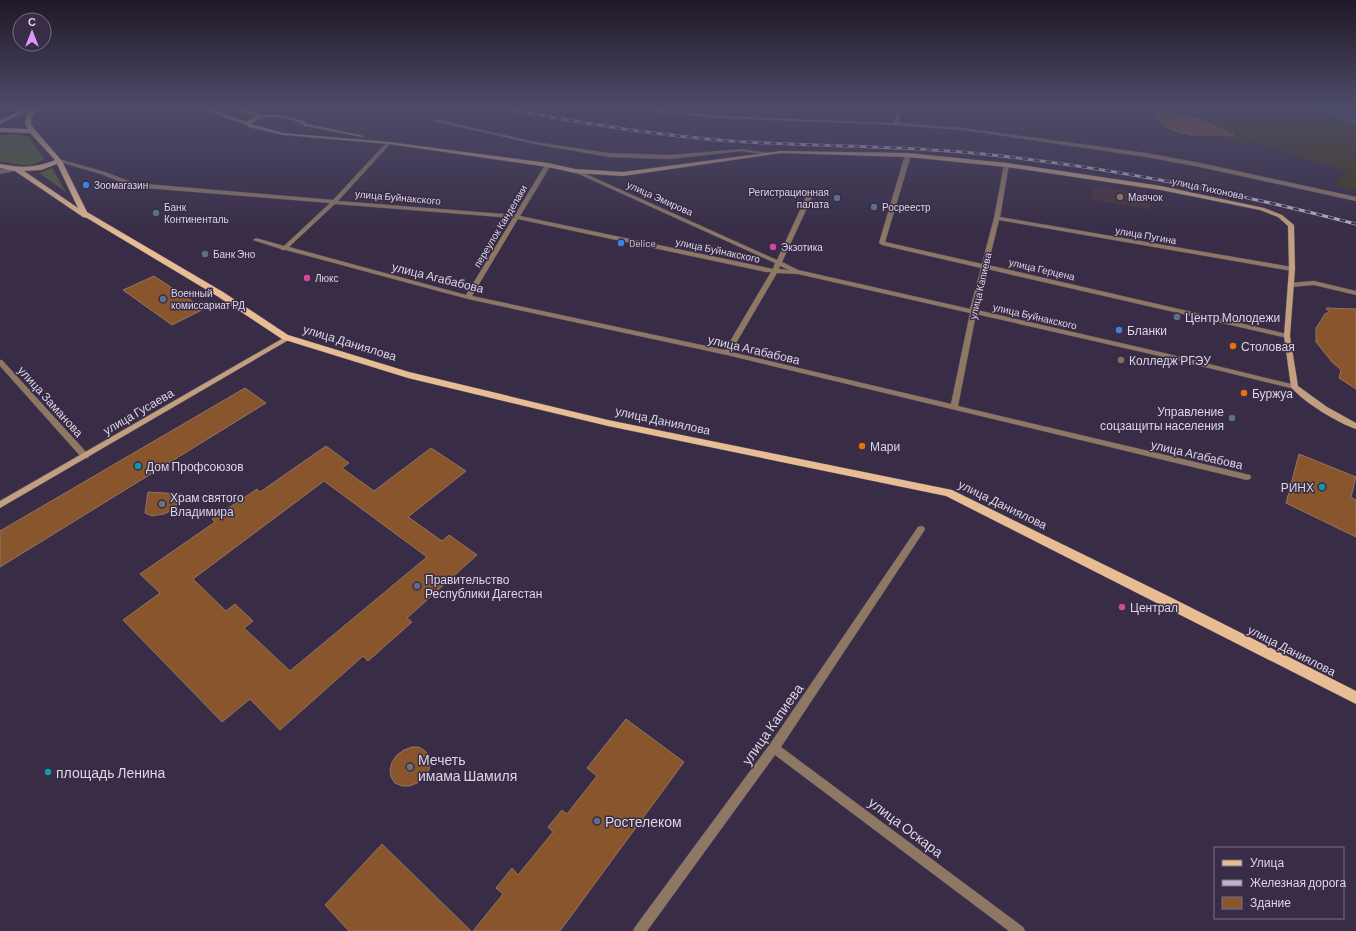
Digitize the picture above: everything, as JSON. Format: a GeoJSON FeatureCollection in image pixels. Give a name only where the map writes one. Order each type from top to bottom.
{"type":"FeatureCollection","features":[{"type":"Feature","properties":{"kind":"main road","name":"улица Даниялова"},"geometry":{"type":"LineString","coordinates":[[50,150],[59,161],[84,212],[220,294],[285,339],[408,375],[608,423],[948,493],[1164,600],[1356,698]]}},
{"type":"Feature","properties":{"kind":"main road"},"geometry":{"type":"LineString","coordinates":[[17,169],[41,168],[59,161]]}},
{"type":"Feature","properties":{"kind":"main road","name":"улица Даниялова"},"geometry":{"type":"LineString","coordinates":[[0,166],[17,169],[81,214],[285,339],[407,378],[599,424],[945,497],[1356,703]]}},
{"type":"Feature","properties":{"kind":"street"},"geometry":{"type":"LineString","coordinates":[[284,249],[335,201],[382,150]]}},
{"type":"Feature","properties":{"kind":"street","name":"улица Эмирова"},"geometry":{"type":"LineString","coordinates":[[443,150],[548,165],[575,171],[798,272]]}},
{"type":"Feature","properties":{"kind":"street"},"geometry":{"type":"LineString","coordinates":[[581,150],[609,155],[670,157],[737,150]]}},
{"type":"Feature","properties":{"kind":"street"},"geometry":{"type":"LineString","coordinates":[[745,150],[768,154]]}},
{"type":"Feature","properties":{"kind":"street"},"geometry":{"type":"LineString","coordinates":[[1114,150],[1200,164],[1356,199]]}},
{"type":"Feature","properties":{"kind":"street","name":"улица Тихонова"},"geometry":{"type":"LineString","coordinates":[[575,171],[623,174],[781,152],[908,155],[1007,165],[1161,188],[1262,209],[1280,216],[1287,220],[1291,225],[1292,269]]}},
{"type":"Feature","properties":{"kind":"street","name":"улица Герцена"},"geometry":{"type":"LineString","coordinates":[[908,155],[882,243],[1287,336]]}},
{"type":"Feature","properties":{"kind":"street","name":"улица Буйнакского"},"geometry":{"type":"LineString","coordinates":[[59,161],[103,173],[133,185],[516,217],[758,268],[798,272],[1164,355],[1296,387],[1316,404],[1344,421],[1356,426]]}},
{"type":"Feature","properties":{"kind":"street","name":"переулок Канделаки"},"geometry":{"type":"LineString","coordinates":[[468,297],[548,165]]}},
{"type":"Feature","properties":{"kind":"street","name":"улица Капиева"},"geometry":{"type":"LineString","coordinates":[[954,408],[973,312],[997,218],[1007,165]]}},
{"type":"Feature","properties":{"kind":"street"},"geometry":{"type":"LineString","coordinates":[[0,172],[17,169]]}},
{"type":"Feature","properties":{"kind":"street"},"geometry":{"type":"LineString","coordinates":[[728,353],[775,270],[809,197]]}},
{"type":"Feature","properties":{"kind":"street","name":"улица Пугина"},"geometry":{"type":"LineString","coordinates":[[997,218],[1292,269]]}},
{"type":"Feature","properties":{"kind":"street","name":"улица Агабабова"},"geometry":{"type":"LineString","coordinates":[[256,240],[284,249],[468,297],[728,353],[1247,477]]}},
{"type":"Feature","properties":{"kind":"street"},"geometry":{"type":"LineString","coordinates":[[1292,269],[1287,336],[1296,387]]}},
{"type":"Feature","properties":{"kind":"street"},"geometry":{"type":"LineString","coordinates":[[1290,285],[1314,283],[1356,293]]}},
{"type":"Feature","properties":{"kind":"street","name":"улица Гусаева"},"geometry":{"type":"LineString","coordinates":[[0,505],[285,339]]}},
{"type":"Feature","properties":{"kind":"street","name":"улица Заманова"},"geometry":{"type":"LineString","coordinates":[[0,362],[84,455]]}},
{"type":"Feature","properties":{"kind":"street","name":"улица Гусаева"},"geometry":{"type":"LineString","coordinates":[[0,501],[84,455]]}},
{"type":"Feature","properties":{"kind":"street","name":"улица Капиева"},"geometry":{"type":"LineString","coordinates":[[640,931],[774,748],[921,529]]}},
{"type":"Feature","properties":{"kind":"street","name":"улица Оскара"},"geometry":{"type":"LineString","coordinates":[[774,748],[1019,931]]}},
{"type":"Feature","properties":{"kind":"shaded area","name":"Маячок"},"geometry":{"type":"Polygon","coordinates":[[[1092,186],[1149,195],[1150,209],[1092,200],[1092,186]]]}},
{"type":"Feature","properties":{"kind":"green space"},"geometry":{"type":"Polygon","coordinates":[[[0,150],[38,150],[44,159],[28,165],[0,161],[0,150]]]}},
{"type":"Feature","properties":{"kind":"green space"},"geometry":{"type":"Polygon","coordinates":[[[52,168],[66,192],[39,173],[52,168]]]}},
{"type":"Feature","properties":{"kind":"sand"},"geometry":{"type":"Polygon","coordinates":[[[1280,150],[1356,150],[1356,188],[1353,191],[1334,184],[1347,172],[1280,150]]]}},
{"type":"Feature","properties":{"kind":"building","name":"Военный комиссариат РД"},"geometry":{"type":"Polygon","coordinates":[[[154,276],[204,309],[172,325],[123,290],[154,276]]]}},
{"type":"Feature","properties":{"kind":"building"},"geometry":{"type":"Polygon","coordinates":[[[1326,308],[1356,309],[1356,389],[1339,378],[1341,370],[1332,362],[1316,342],[1316,328],[1325,314],[1329,312],[1326,308]]]}},
{"type":"Feature","properties":{"kind":"building","name":"Дом Профсоюзов"},"geometry":{"type":"Polygon","coordinates":[[[245,388],[266,403],[0,567],[0,531],[245,388]]]}},
{"type":"Feature","properties":{"kind":"building","name":"Правительство Республики Дагестан"},"geometry":{"type":"Polygon","coordinates":[[[326,446],[349,463],[342,468],[374,491],[431,448],[466,471],[408,517],[442,541],[449,535],[477,555],[407,618],[412,622],[368,661],[363,656],[280,730],[250,699],[222,722],[123,620],[160,593],[140,574],[215,522],[212,519],[257,489],[260,492],[326,446]],[[324,481],[193,579],[226,611],[235,604],[253,621],[244,628],[290,671],[427,557],[324,481]]]}},
{"type":"Feature","properties":{"kind":"building","name":"РИНХ"},"geometry":{"type":"Polygon","coordinates":[[[1299,454],[1356,477],[1351,497],[1356,500],[1356,537],[1286,503],[1299,454]]]}},
{"type":"Feature","properties":{"kind":"building","name":"Храм святого Владимира"},"geometry":{"type":"Polygon","coordinates":[[[148,492],[182,494],[175,507],[170,511],[164,514],[152,516],[145,513],[148,492]]]}},
{"type":"Feature","properties":{"kind":"building","name":"Ростелеком"},"geometry":{"type":"Polygon","coordinates":[[[626,719],[684,762],[560,931],[473,931],[503,894],[496,888],[512,868],[518,875],[553,832],[548,827],[562,810],[567,814],[597,776],[587,768],[626,719]]]}},
{"type":"Feature","properties":{"kind":"building","name":"Мечеть имама Шамиля"},"geometry":{"type":"Polygon","coordinates":[[[412,747],[419,747],[429,756],[429,770],[424,778],[417,783],[409,786],[402,786],[395,783],[391,777],[390,770],[392,762],[397,755],[412,747]]]}},
{"type":"Feature","properties":{"kind":"building"},"geometry":{"type":"Polygon","coordinates":[[[382,844],[471,931],[349,931],[325,905],[382,844]]]}},
{"type":"Feature","properties":{"kind":"railway"},"geometry":{"type":"LineString","coordinates":[[942,150],[1030,159],[1124,173],[1264,201],[1356,224]]}},
{"type":"Feature","properties":{"kind":"place","name":"Зоомагазин"},"geometry":{"type":"Point","coordinates":[86,185]}},
{"type":"Feature","properties":{"kind":"place","name":"Маячок"},"geometry":{"type":"Point","coordinates":[1120,197]}},
{"type":"Feature","properties":{"kind":"place","name":"Регистрационная палата"},"geometry":{"type":"Point","coordinates":[837,198]}},
{"type":"Feature","properties":{"kind":"place","name":"Росреестр"},"geometry":{"type":"Point","coordinates":[874,207]}},
{"type":"Feature","properties":{"kind":"place","name":"Банк Континенталь"},"geometry":{"type":"Point","coordinates":[156,213]}},
{"type":"Feature","properties":{"kind":"place","name":"Delice"},"geometry":{"type":"Point","coordinates":[621,243]}},
{"type":"Feature","properties":{"kind":"place","name":"Экзотика"},"geometry":{"type":"Point","coordinates":[773,247]}},
{"type":"Feature","properties":{"kind":"place","name":"Банк Эно"},"geometry":{"type":"Point","coordinates":[205,254]}},
{"type":"Feature","properties":{"kind":"place","name":"Люкс"},"geometry":{"type":"Point","coordinates":[307,278]}},
{"type":"Feature","properties":{"kind":"place","name":"Военный комиссариат РД"},"geometry":{"type":"Point","coordinates":[163,299]}},
{"type":"Feature","properties":{"kind":"place","name":"Центр Молодежи"},"geometry":{"type":"Point","coordinates":[1177,317]}},
{"type":"Feature","properties":{"kind":"place","name":"Бланки"},"geometry":{"type":"Point","coordinates":[1119,330]}},
{"type":"Feature","properties":{"kind":"place","name":"Столовая"},"geometry":{"type":"Point","coordinates":[1233,346]}},
{"type":"Feature","properties":{"kind":"place","name":"Колледж РГЭУ"},"geometry":{"type":"Point","coordinates":[1121,360]}},
{"type":"Feature","properties":{"kind":"place","name":"Буржуа"},"geometry":{"type":"Point","coordinates":[1244,393]}},
{"type":"Feature","properties":{"kind":"place","name":"Управление соцзащиты населения"},"geometry":{"type":"Point","coordinates":[1232,418]}},
{"type":"Feature","properties":{"kind":"place","name":"Мари"},"geometry":{"type":"Point","coordinates":[862,446]}},
{"type":"Feature","properties":{"kind":"place","name":"Дом Профсоюзов"},"geometry":{"type":"Point","coordinates":[138,466]}},
{"type":"Feature","properties":{"kind":"place","name":"РИНХ"},"geometry":{"type":"Point","coordinates":[1322,487]}},
{"type":"Feature","properties":{"kind":"place","name":"Храм святого Владимира"},"geometry":{"type":"Point","coordinates":[162,504]}},
{"type":"Feature","properties":{"kind":"place","name":"Правительство Республики Дагестан"},"geometry":{"type":"Point","coordinates":[417,586]}},
{"type":"Feature","properties":{"kind":"place","name":"Централ"},"geometry":{"type":"Point","coordinates":[1122,607]}},
{"type":"Feature","properties":{"kind":"place","name":"Мечеть имама Шамиля"},"geometry":{"type":"Point","coordinates":[410,767]}},
{"type":"Feature","properties":{"kind":"place","name":"площадь Ленина"},"geometry":{"type":"Point","coordinates":[48,772]}},
{"type":"Feature","properties":{"kind":"place","name":"Ростелеком"},"geometry":{"type":"Point","coordinates":[597,821]}}]}
